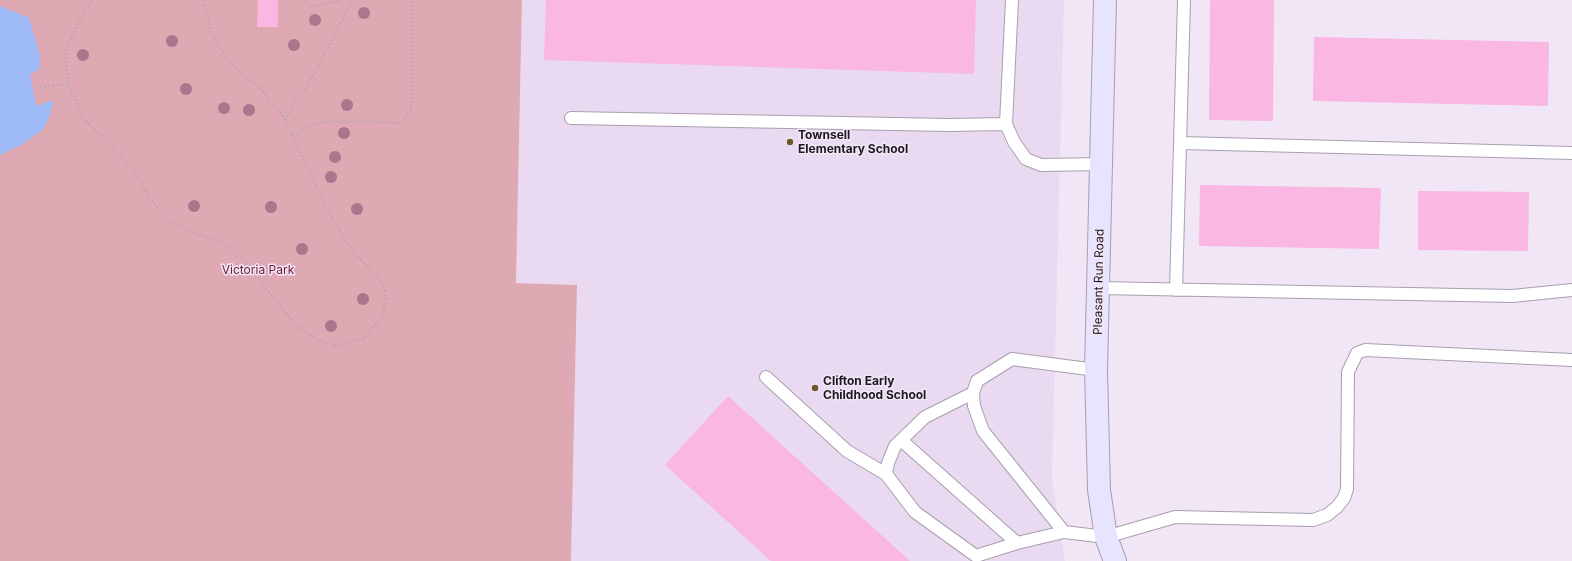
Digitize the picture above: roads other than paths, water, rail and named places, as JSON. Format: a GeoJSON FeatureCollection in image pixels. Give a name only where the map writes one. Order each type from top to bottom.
{"type":"FeatureCollection","features":[{"type":"Feature","properties":{"kind":"street","name":"Pleasant Run Road"},"geometry":{"type":"LineString","coordinates":[[1105,0],[1096,370],[1099,490],[1106,536],[1115,561]]}},
{"type":"Feature","properties":{"kind":"lane"},"geometry":{"type":"LineString","coordinates":[[1012,0],[1006,124],[1014,142],[1026,159],[1041,164],[1102,164]]}},
{"type":"Feature","properties":{"kind":"lane"},"geometry":{"type":"LineString","coordinates":[[1176,290],[1184,0]]}},
{"type":"Feature","properties":{"kind":"lane"},"geometry":{"type":"LineString","coordinates":[[571,118],[949,125],[1006,124]]}},
{"type":"Feature","properties":{"kind":"lane"},"geometry":{"type":"LineString","coordinates":[[1181,143],[1572,153]]}},
{"type":"Feature","properties":{"kind":"lane"},"geometry":{"type":"LineString","coordinates":[[1098,288],[1512,296],[1572,290]]}},
{"type":"Feature","properties":{"kind":"lane"},"geometry":{"type":"LineString","coordinates":[[766,377],[847,450],[886,474],[915,512],[976,556],[1017,543],[1064,532],[1106,536],[1175,517],[1313,520],[1327,516],[1344,498],[1346,489],[1348,372],[1357,353],[1365,350],[1572,360]]}},
{"type":"Feature","properties":{"kind":"lane"},"geometry":{"type":"LineString","coordinates":[[1064,532],[983,431],[974,406],[973,393],[978,381],[1012,359],[1096,370]]}},
{"type":"Feature","properties":{"kind":"lane"},"geometry":{"type":"LineString","coordinates":[[886,474],[888,463],[895,446],[925,416],[973,393]]}},
{"type":"Feature","properties":{"kind":"lane"},"geometry":{"type":"LineString","coordinates":[[901,440],[1017,543]]}},
{"type":"Feature","properties":{"kind":"water"},"geometry":{"type":"Polygon","coordinates":[[[0,6],[29,18],[40,56],[39,69],[30,75],[36,106],[54,100],[48,120],[42,130],[23,144],[0,155],[0,6]]]}},
{"type":"Feature","properties":{"kind":"place","name":"Townsell Elementary School"},"geometry":{"type":"Point","coordinates":[790,142]}},
{"type":"Feature","properties":{"kind":"place","name":"Clifton Early Childhood School"},"geometry":{"type":"Point","coordinates":[815,388]}},
{"type":"Feature","properties":{"kind":"park label","name":"Victoria Park"},"geometry":{"type":"Point","coordinates":[258,270]}}]}
